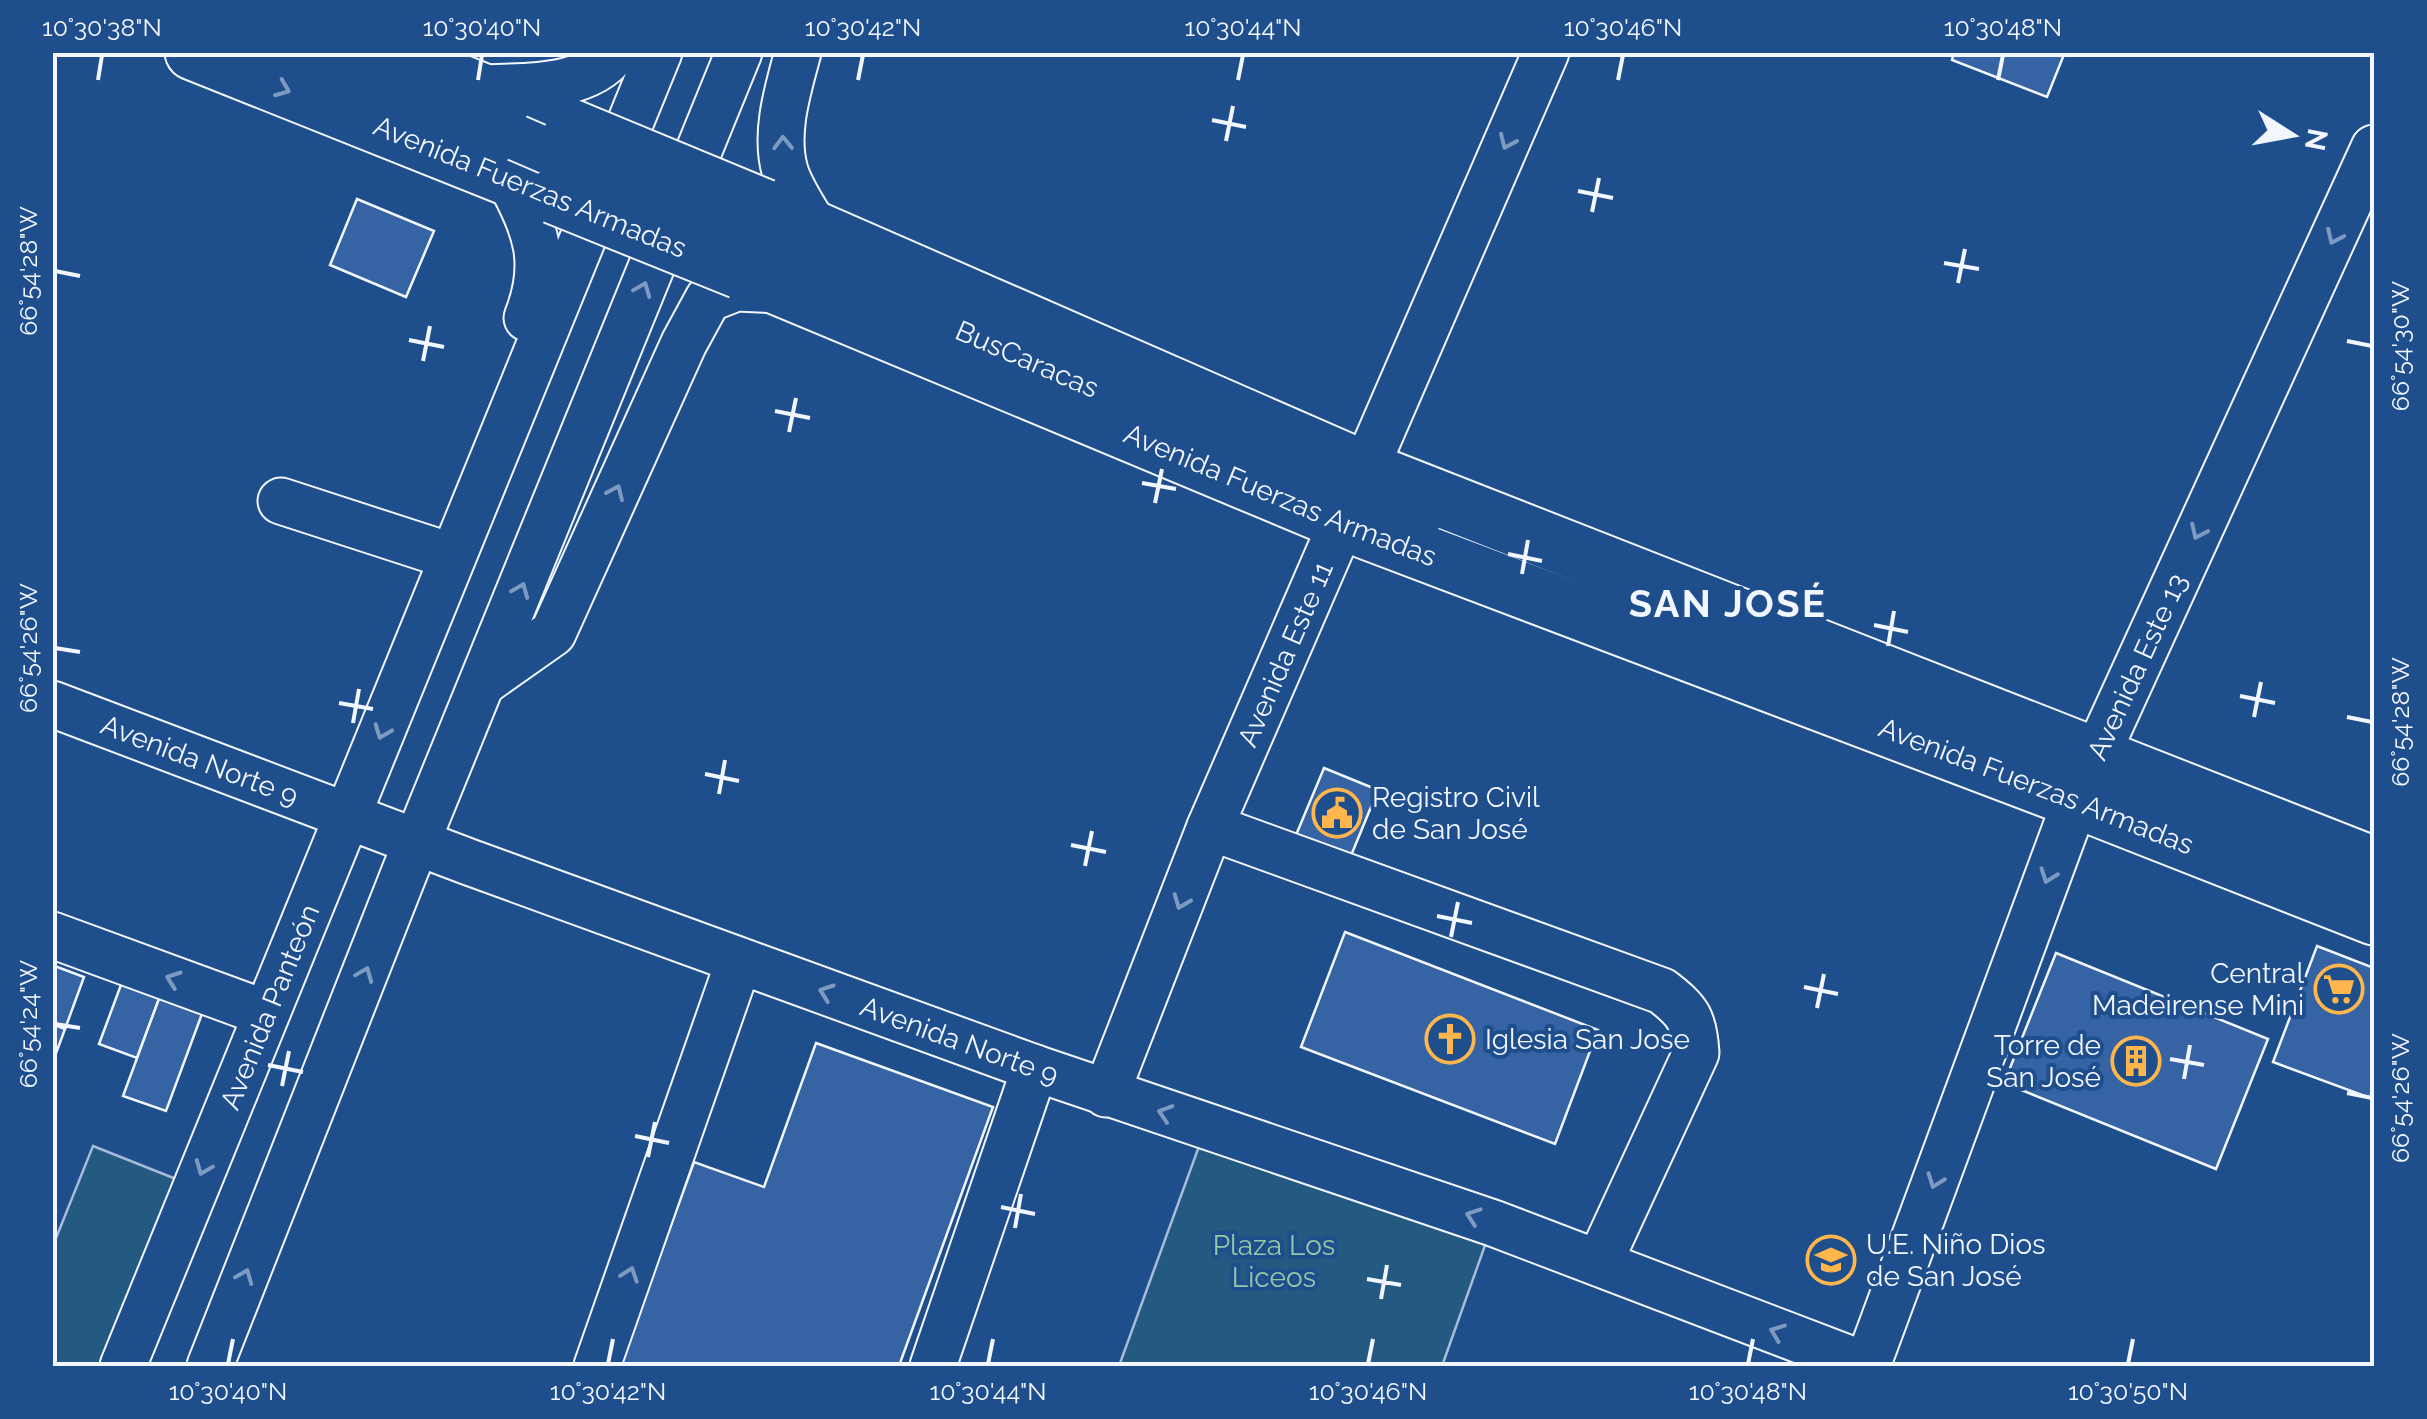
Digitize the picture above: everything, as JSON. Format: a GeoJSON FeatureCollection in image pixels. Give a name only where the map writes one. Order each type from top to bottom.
{"type":"FeatureCollection","features":[{"type":"Feature","properties":{"kind":"main road","name":"Avenida Fuerzas Armadas"},"geometry":{"type":"LineString","coordinates":[[193,52],[762,252],[1353,496],[2086,777],[2374,865]]}},
{"type":"Feature","properties":{"kind":"main road","name":"Avenida Fuerzas Armadas"},"geometry":{"type":"LineString","coordinates":[[384,52],[574,128],[762,252]]}},
{"type":"Feature","properties":{"kind":"main road","name":"Avenida Fuerzas Armadas"},"geometry":{"type":"LineString","coordinates":[[762,252],[816,228],[1353,496]]}},
{"type":"Feature","properties":{"kind":"main road","name":"Avenida Fuerzas Armadas"},"geometry":{"type":"LineString","coordinates":[[2086,777],[2374,917]]}},
{"type":"Feature","properties":{"kind":"street"},"geometry":{"type":"LineString","coordinates":[[300,52],[527,171]]}},
{"type":"Feature","properties":{"kind":"street"},"geometry":{"type":"LineString","coordinates":[[475,88],[554,84],[592,72],[616,52]]}},
{"type":"Feature","properties":{"kind":"street","name":"Avenida Panteón"},"geometry":{"type":"LineString","coordinates":[[123,1366],[659,52]]}},
{"type":"Feature","properties":{"kind":"street"},"geometry":{"type":"LineString","coordinates":[[210,1366],[739,52]]}},
{"type":"Feature","properties":{"kind":"street"},"geometry":{"type":"LineString","coordinates":[[798,52],[785,98],[781,148],[786,173],[816,228]]}},
{"type":"Feature","properties":{"kind":"street","name":"Avenida Este 11"},"geometry":{"type":"LineString","coordinates":[[1106,1094],[1210,827],[1546,52]]}},
{"type":"Feature","properties":{"kind":"street","name":"Avenida Este 13"},"geometry":{"type":"LineString","coordinates":[[1867,1366],[2086,777],[2374,148]]}},
{"type":"Feature","properties":{"kind":"street","name":"Avenida Panteón"},"geometry":{"type":"LineString","coordinates":[[415,647],[421,586],[533,303],[540,264],[527,171]]}},
{"type":"Feature","properties":{"kind":"street"},"geometry":{"type":"LineString","coordinates":[[485,681],[553,634],[684,343],[708,299],[736,288],[762,252]]}},
{"type":"Feature","properties":{"kind":"street"},"geometry":{"type":"LineString","coordinates":[[282,502],[434,551]]}},
{"type":"Feature","properties":{"kind":"street","name":"Avenida Norte 9"},"geometry":{"type":"LineString","coordinates":[[52,704],[1106,1094],[1494,1223],[1867,1366]]}},
{"type":"Feature","properties":{"kind":"street"},"geometry":{"type":"LineString","coordinates":[[2086,777],[2374,892]]}},
{"type":"Feature","properties":{"kind":"street"},"geometry":{"type":"LineString","coordinates":[[1210,827],[1662,991],[1685,1008],[1695,1029],[1696,1052],[1598,1263]]}},
{"type":"Feature","properties":{"kind":"street"},"geometry":{"type":"LineString","coordinates":[[52,935],[265,1013]]}},
{"type":"Feature","properties":{"kind":"street"},"geometry":{"type":"LineString","coordinates":[[597,1366],[739,961]]}},
{"type":"Feature","properties":{"kind":"street"},"geometry":{"type":"LineString","coordinates":[[933,1366],[1035,1068]]}},
{"type":"Feature","properties":{"kind":"green space","name":"Plaza Los Liceos"},"geometry":{"type":"Polygon","coordinates":[[[1206,1127],[1493,1223],[1442,1366],[1119,1366],[1206,1127]]]}},
{"type":"Feature","properties":{"kind":"green space"},"geometry":{"type":"Polygon","coordinates":[[[93,1146],[176,1179],[102,1366],[53,1366],[52,1248],[93,1146]]]}},
{"type":"Feature","properties":{"kind":"building"},"geometry":{"type":"Polygon","coordinates":[[[1954,52],[2065,52],[2047,97],[1952,60],[1954,52]]]}},
{"type":"Feature","properties":{"kind":"building"},"geometry":{"type":"Polygon","coordinates":[[[357,199],[434,231],[406,297],[330,265],[357,199]]]}},
{"type":"Feature","properties":{"kind":"building","name":"Registro Civil de San José"},"geometry":{"type":"Polygon","coordinates":[[[1324,768],[1378,790],[1350,858],[1296,835],[1324,768]]]}},
{"type":"Feature","properties":{"kind":"building","name":"Iglesia San Jose"},"geometry":{"type":"Polygon","coordinates":[[[1345,932],[1598,1030],[1555,1144],[1301,1047],[1345,932]]]}},
{"type":"Feature","properties":{"kind":"building"},"geometry":{"type":"Polygon","coordinates":[[[2317,946],[2374,968],[2374,1086],[2370,1098],[2273,1062],[2317,946]]]}},
{"type":"Feature","properties":{"kind":"building","name":"Torre de San José"},"geometry":{"type":"Polygon","coordinates":[[[2056,953],[2268,1039],[2216,1169],[2004,1083],[2056,953]]]}},
{"type":"Feature","properties":{"kind":"building"},"geometry":{"type":"Polygon","coordinates":[[[52,965],[84,977],[65,1029],[52,1024],[52,965]]]}},
{"type":"Feature","properties":{"kind":"building"},"geometry":{"type":"Polygon","coordinates":[[[125,974],[163,988],[137,1058],[99,1044],[125,974]]]}},
{"type":"Feature","properties":{"kind":"building"},"geometry":{"type":"Polygon","coordinates":[[[163,988],[206,1003],[166,1111],[123,1096],[163,988]]]}},
{"type":"Feature","properties":{"kind":"building"},"geometry":{"type":"Polygon","coordinates":[[[52,1024],[65,1029],[52,1064],[52,1024]]]}},
{"type":"Feature","properties":{"kind":"building"},"geometry":{"type":"Polygon","coordinates":[[[816,1043],[993,1107],[899,1366],[620,1365],[694,1162],[764,1187],[816,1043]]]}},
{"type":"Feature","properties":{"kind":"place","name":"Registro Civil de San José"},"geometry":{"type":"Point","coordinates":[1337,813]}},
{"type":"Feature","properties":{"kind":"place","name":"Central Madeirense Mini"},"geometry":{"type":"Point","coordinates":[2339,989]}},
{"type":"Feature","properties":{"kind":"place","name":"Iglesia San Jose"},"geometry":{"type":"Point","coordinates":[1450,1039]}},
{"type":"Feature","properties":{"kind":"place","name":"Torre de San José"},"geometry":{"type":"Point","coordinates":[2136,1061]}},
{"type":"Feature","properties":{"kind":"place","name":"U.E. Niño Dios de San José"},"geometry":{"type":"Point","coordinates":[1831,1260]}},
{"type":"Feature","properties":{"kind":"district","name":"SAN JOSÉ"},"geometry":{"type":"Point","coordinates":[1728,603]}}]}
